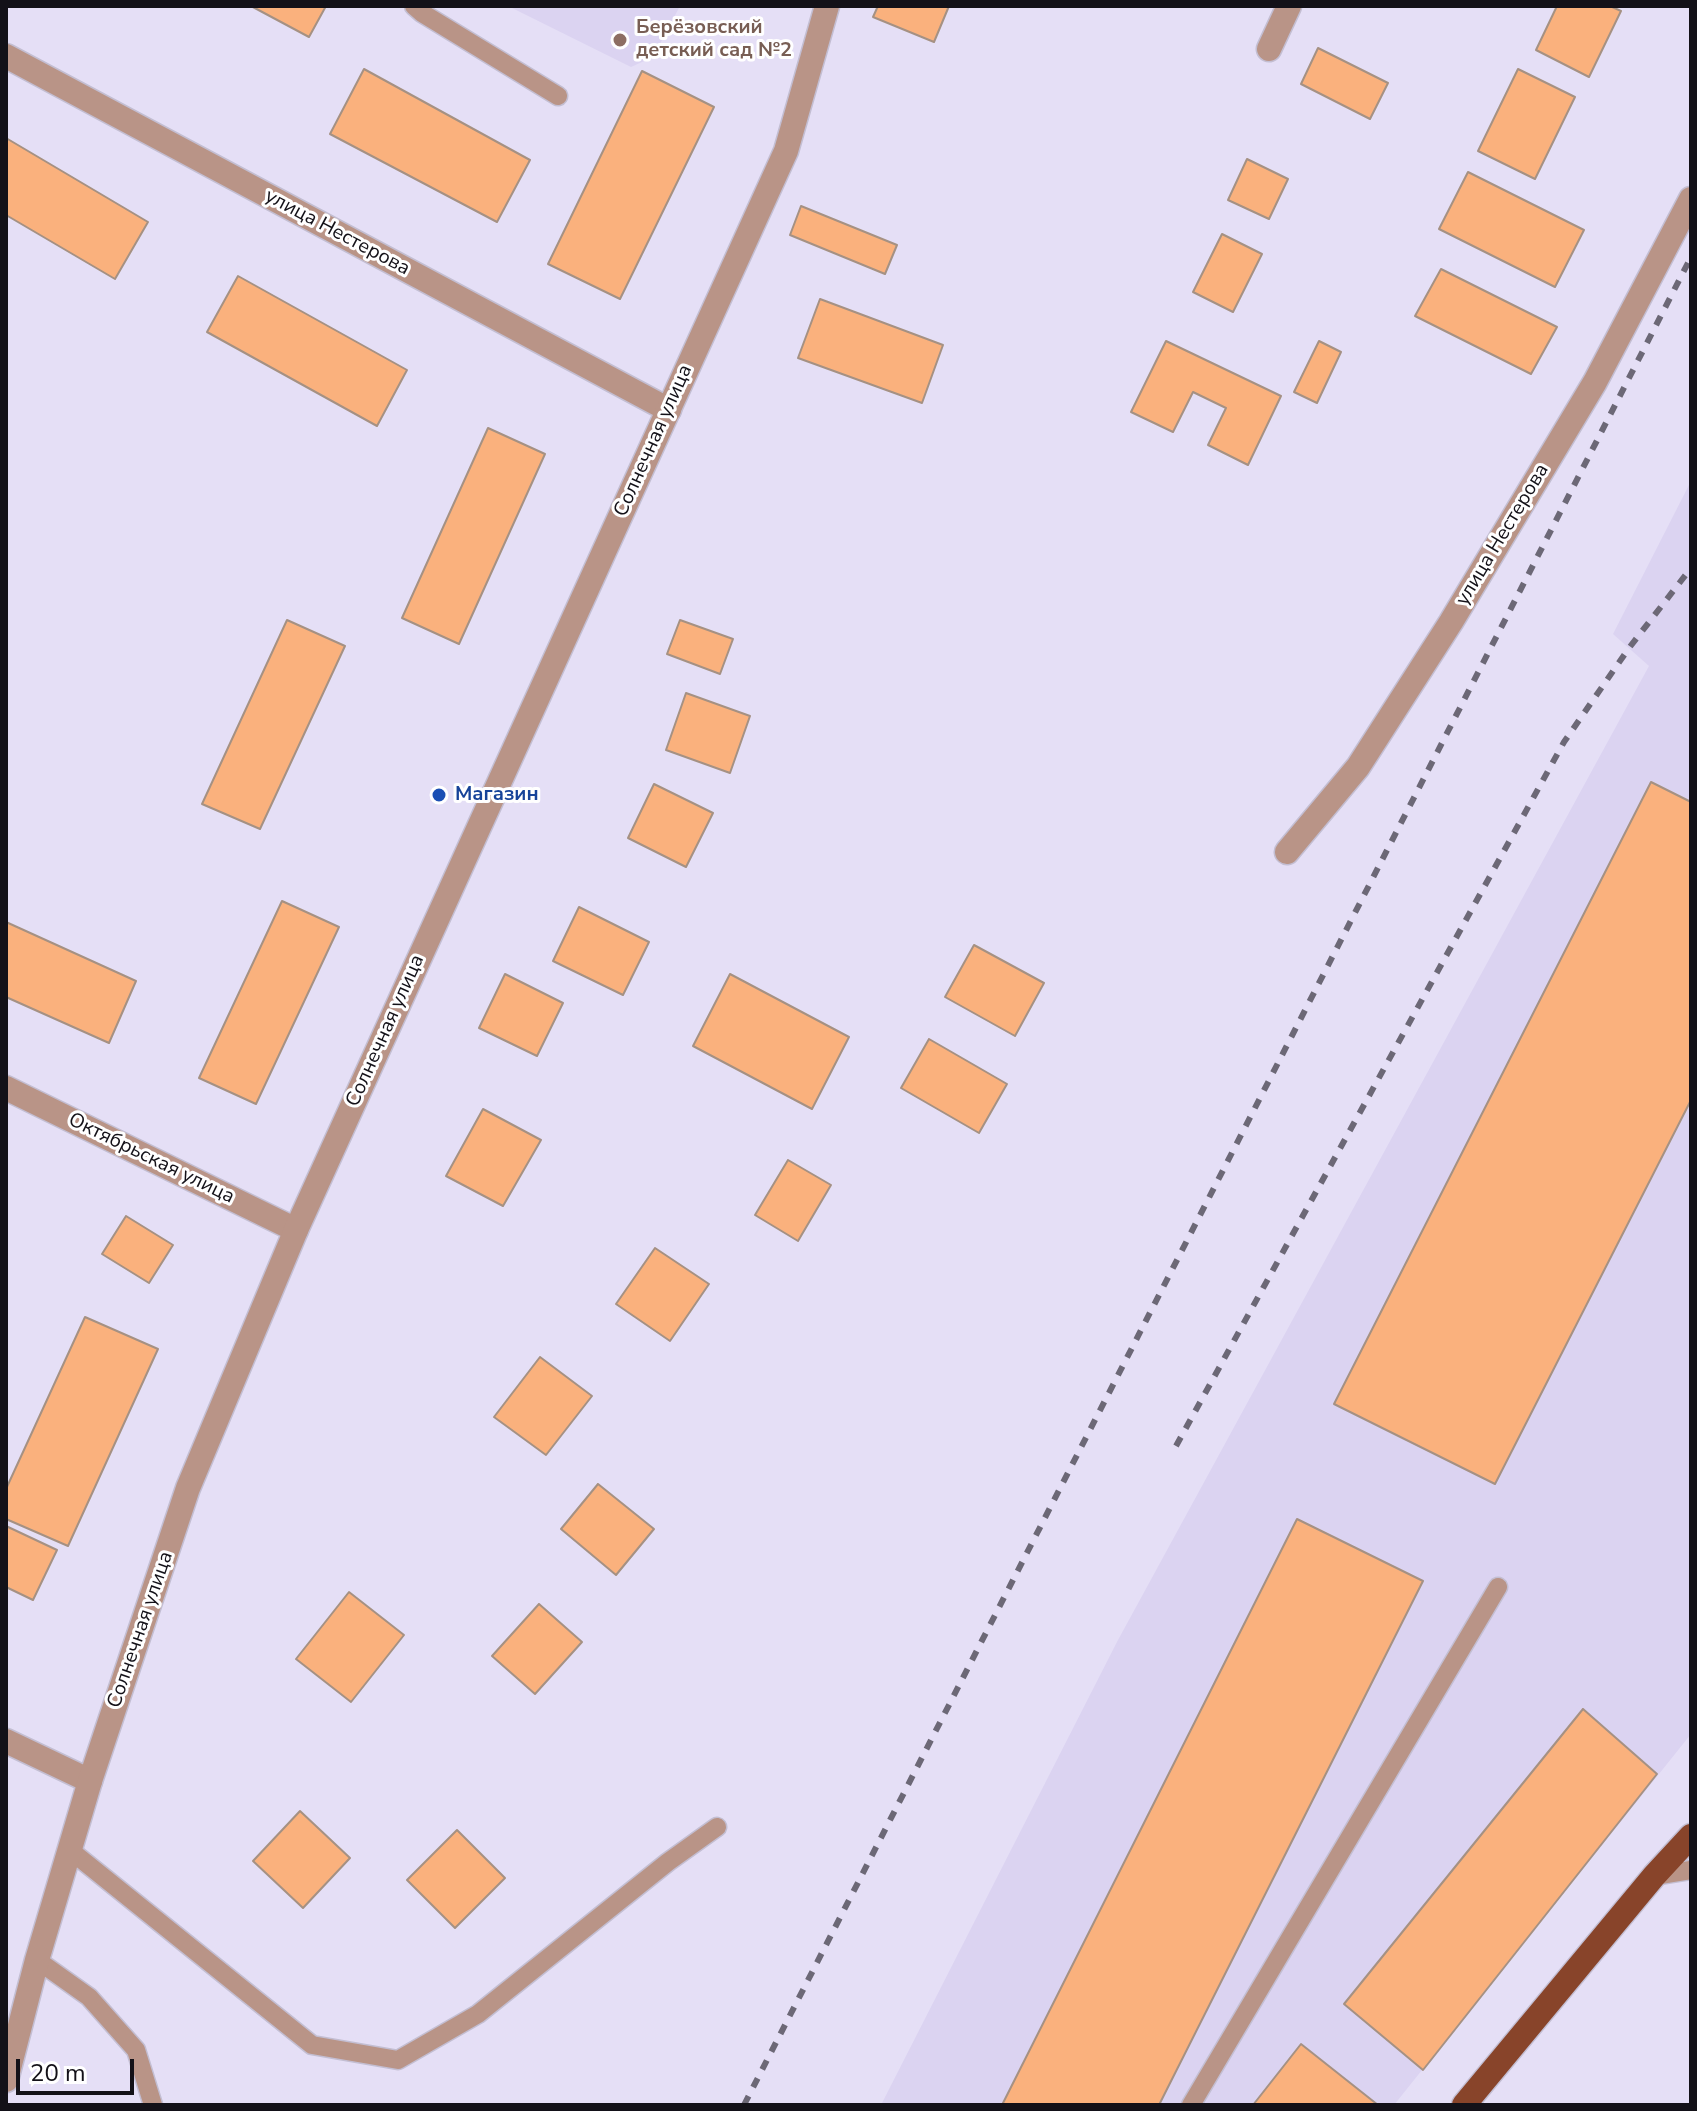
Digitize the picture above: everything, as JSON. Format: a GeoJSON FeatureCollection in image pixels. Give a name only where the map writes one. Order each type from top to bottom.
{"type":"FeatureCollection","features":[{"type":"Feature","properties":{"kind":"highway"},"geometry":{"type":"LineString","coordinates":[[1464,2105],[1654,1876],[1691,1836]]}},
{"type":"Feature","properties":{"kind":"street","name":"Солнечная улица"},"geometry":{"type":"LineString","coordinates":[[6,2080],[37,1960],[90,1781],[188,1488],[296,1230],[786,151],[827,6]]}},
{"type":"Feature","properties":{"kind":"street"},"geometry":{"type":"LineString","coordinates":[[1269,49],[1289,6]]}},
{"type":"Feature","properties":{"kind":"street","name":"улица Нестерова"},"geometry":{"type":"LineString","coordinates":[[6,56],[669,410]]}},
{"type":"Feature","properties":{"kind":"street","name":"улица Нестерова"},"geometry":{"type":"LineString","coordinates":[[1287,852],[1358,767],[1451,622],[1595,382],[1691,199]]}},
{"type":"Feature","properties":{"kind":"street","name":"Октябрьская улица"},"geometry":{"type":"LineString","coordinates":[[6,1088],[296,1230]]}},
{"type":"Feature","properties":{"kind":"street"},"geometry":{"type":"LineString","coordinates":[[6,1741],[90,1781]]}},
{"type":"Feature","properties":{"kind":"lane"},"geometry":{"type":"LineString","coordinates":[[414,6],[558,96]]}},
{"type":"Feature","properties":{"kind":"lane"},"geometry":{"type":"LineString","coordinates":[[1191,2105],[1498,1587]]}},
{"type":"Feature","properties":{"kind":"lane"},"geometry":{"type":"LineString","coordinates":[[71,1851],[312,2045],[398,2060],[478,2014],[668,1862],[717,1827]]}},
{"type":"Feature","properties":{"kind":"lane"},"geometry":{"type":"LineString","coordinates":[[1654,1876],[1691,1870]]}},
{"type":"Feature","properties":{"kind":"lane"},"geometry":{"type":"LineString","coordinates":[[37,1960],[89,1997],[136,2050],[153,2105]]}},
{"type":"Feature","properties":{"kind":"shaded area","name":"Берёзовский детский сад №2"},"geometry":{"type":"Polygon","coordinates":[[[508,6],[680,6],[653,57],[631,67],[508,6]]]}},
{"type":"Feature","properties":{"kind":"shaded area"},"geometry":{"type":"Polygon","coordinates":[[[1691,481],[1691,1734],[1394,2105],[881,2105],[1118,1640],[1649,666],[1613,634],[1691,481]]]}},
{"type":"Feature","properties":{"kind":"building"},"geometry":{"type":"Polygon","coordinates":[[[251,6],[326,6],[309,37],[251,6]]]}},
{"type":"Feature","properties":{"kind":"building"},"geometry":{"type":"Polygon","coordinates":[[[878,6],[949,6],[934,42],[873,17],[878,6]]]}},
{"type":"Feature","properties":{"kind":"building"},"geometry":{"type":"Polygon","coordinates":[[[1557,6],[1610,6],[1621,11],[1589,77],[1536,50],[1557,6]]]}},
{"type":"Feature","properties":{"kind":"building"},"geometry":{"type":"Polygon","coordinates":[[[1318,48],[1388,83],[1370,119],[1301,84],[1318,48]]]}},
{"type":"Feature","properties":{"kind":"building"},"geometry":{"type":"Polygon","coordinates":[[[364,69],[530,160],[497,222],[330,134],[364,69]]]}},
{"type":"Feature","properties":{"kind":"building"},"geometry":{"type":"Polygon","coordinates":[[[1518,69],[1575,97],[1535,179],[1478,151],[1518,69]]]}},
{"type":"Feature","properties":{"kind":"building"},"geometry":{"type":"Polygon","coordinates":[[[642,71],[714,107],[620,299],[548,264],[642,71]]]}},
{"type":"Feature","properties":{"kind":"building"},"geometry":{"type":"Polygon","coordinates":[[[6,138],[148,222],[115,279],[6,215],[6,138]]]}},
{"type":"Feature","properties":{"kind":"building"},"geometry":{"type":"Polygon","coordinates":[[[1247,159],[1288,179],[1269,219],[1228,200],[1247,159]]]}},
{"type":"Feature","properties":{"kind":"building"},"geometry":{"type":"Polygon","coordinates":[[[1468,172],[1584,230],[1555,287],[1439,229],[1468,172]]]}},
{"type":"Feature","properties":{"kind":"building"},"geometry":{"type":"Polygon","coordinates":[[[801,206],[897,245],[885,274],[790,235],[801,206]]]}},
{"type":"Feature","properties":{"kind":"building"},"geometry":{"type":"Polygon","coordinates":[[[1222,234],[1262,254],[1233,312],[1193,292],[1222,234]]]}},
{"type":"Feature","properties":{"kind":"building"},"geometry":{"type":"Polygon","coordinates":[[[1441,269],[1557,327],[1531,374],[1415,316],[1441,269]]]}},
{"type":"Feature","properties":{"kind":"building"},"geometry":{"type":"Polygon","coordinates":[[[238,276],[407,370],[377,426],[207,332],[238,276]]]}},
{"type":"Feature","properties":{"kind":"building"},"geometry":{"type":"Polygon","coordinates":[[[820,299],[943,345],[922,403],[798,358],[820,299]]]}},
{"type":"Feature","properties":{"kind":"building"},"geometry":{"type":"Polygon","coordinates":[[[1166,341],[1281,396],[1248,465],[1208,445],[1226,408],[1193,392],[1173,432],[1131,412],[1166,341]]]}},
{"type":"Feature","properties":{"kind":"building"},"geometry":{"type":"Polygon","coordinates":[[[1319,341],[1341,352],[1317,403],[1294,392],[1319,341]]]}},
{"type":"Feature","properties":{"kind":"building"},"geometry":{"type":"Polygon","coordinates":[[[488,428],[545,454],[459,644],[402,618],[488,428]]]}},
{"type":"Feature","properties":{"kind":"building"},"geometry":{"type":"Polygon","coordinates":[[[287,620],[345,646],[260,829],[202,804],[287,620]]]}},
{"type":"Feature","properties":{"kind":"building"},"geometry":{"type":"Polygon","coordinates":[[[680,620],[733,639],[720,674],[667,654],[680,620]]]}},
{"type":"Feature","properties":{"kind":"building"},"geometry":{"type":"Polygon","coordinates":[[[686,693],[750,716],[730,773],[666,750],[686,693]]]}},
{"type":"Feature","properties":{"kind":"building"},"geometry":{"type":"Polygon","coordinates":[[[1651,782],[1691,802],[1691,1100],[1495,1484],[1334,1404],[1651,782]]]}},
{"type":"Feature","properties":{"kind":"building"},"geometry":{"type":"Polygon","coordinates":[[[654,784],[713,813],[686,867],[628,838],[654,784]]]}},
{"type":"Feature","properties":{"kind":"building"},"geometry":{"type":"Polygon","coordinates":[[[282,901],[339,927],[256,1104],[199,1078],[282,901]]]}},
{"type":"Feature","properties":{"kind":"building"},"geometry":{"type":"Polygon","coordinates":[[[579,907],[649,942],[623,995],[553,961],[579,907]]]}},
{"type":"Feature","properties":{"kind":"building"},"geometry":{"type":"Polygon","coordinates":[[[6,922],[136,981],[109,1043],[6,997],[6,922]]]}},
{"type":"Feature","properties":{"kind":"building"},"geometry":{"type":"Polygon","coordinates":[[[974,945],[1044,983],[1015,1036],[945,997],[974,945]]]}},
{"type":"Feature","properties":{"kind":"building"},"geometry":{"type":"Polygon","coordinates":[[[505,974],[563,1003],[537,1056],[479,1028],[505,974]]]}},
{"type":"Feature","properties":{"kind":"building"},"geometry":{"type":"Polygon","coordinates":[[[730,974],[849,1037],[812,1109],[693,1046],[730,974]]]}},
{"type":"Feature","properties":{"kind":"building"},"geometry":{"type":"Polygon","coordinates":[[[929,1039],[1007,1084],[979,1133],[901,1088],[929,1039]]]}},
{"type":"Feature","properties":{"kind":"building"},"geometry":{"type":"Polygon","coordinates":[[[483,1109],[541,1140],[503,1206],[446,1176],[483,1109]]]}},
{"type":"Feature","properties":{"kind":"building"},"geometry":{"type":"Polygon","coordinates":[[[788,1160],[831,1185],[798,1241],[755,1215],[788,1160]]]}},
{"type":"Feature","properties":{"kind":"building"},"geometry":{"type":"Polygon","coordinates":[[[126,1216],[173,1245],[149,1283],[102,1254],[126,1216]]]}},
{"type":"Feature","properties":{"kind":"building"},"geometry":{"type":"Polygon","coordinates":[[[655,1248],[709,1284],[670,1341],[616,1304],[655,1248]]]}},
{"type":"Feature","properties":{"kind":"building"},"geometry":{"type":"Polygon","coordinates":[[[85,1317],[158,1349],[68,1546],[6,1519],[6,1489],[85,1317]]]}},
{"type":"Feature","properties":{"kind":"building"},"geometry":{"type":"Polygon","coordinates":[[[540,1357],[592,1396],[546,1455],[494,1417],[540,1357]]]}},
{"type":"Feature","properties":{"kind":"building"},"geometry":{"type":"Polygon","coordinates":[[[598,1484],[654,1529],[616,1575],[561,1529],[598,1484]]]}},
{"type":"Feature","properties":{"kind":"building"},"geometry":{"type":"Polygon","coordinates":[[[1297,1519],[1423,1581],[1159,2105],[1002,2105],[1297,1519]]]}},
{"type":"Feature","properties":{"kind":"building"},"geometry":{"type":"Polygon","coordinates":[[[6,1526],[57,1550],[33,1600],[6,1587],[6,1526]]]}},
{"type":"Feature","properties":{"kind":"building"},"geometry":{"type":"Polygon","coordinates":[[[349,1592],[404,1635],[351,1702],[296,1659],[349,1592]]]}},
{"type":"Feature","properties":{"kind":"building"},"geometry":{"type":"Polygon","coordinates":[[[539,1604],[582,1642],[535,1694],[492,1656],[539,1604]]]}},
{"type":"Feature","properties":{"kind":"building"},"geometry":{"type":"Polygon","coordinates":[[[1583,1709],[1657,1774],[1423,2070],[1344,2004],[1583,1709]]]}},
{"type":"Feature","properties":{"kind":"building"},"geometry":{"type":"Polygon","coordinates":[[[300,1811],[350,1858],[303,1908],[253,1861],[300,1811]]]}},
{"type":"Feature","properties":{"kind":"building"},"geometry":{"type":"Polygon","coordinates":[[[457,1830],[505,1878],[455,1928],[407,1880],[457,1830]]]}},
{"type":"Feature","properties":{"kind":"building"},"geometry":{"type":"Polygon","coordinates":[[[1301,2044],[1378,2105],[1253,2105],[1301,2044]]]}},
{"type":"Feature","properties":{"kind":"railway"},"geometry":{"type":"LineString","coordinates":[[744,2105],[1691,257]]}},
{"type":"Feature","properties":{"kind":"railway"},"geometry":{"type":"LineString","coordinates":[[1176,1446],[1564,742],[1629,648],[1691,568]]}},
{"type":"Feature","properties":{"kind":"place","name":"Берёзовский детский сад №2"},"geometry":{"type":"Point","coordinates":[620,40]}},
{"type":"Feature","properties":{"kind":"place","name":"Магазин"},"geometry":{"type":"Point","coordinates":[439,795]}}]}
